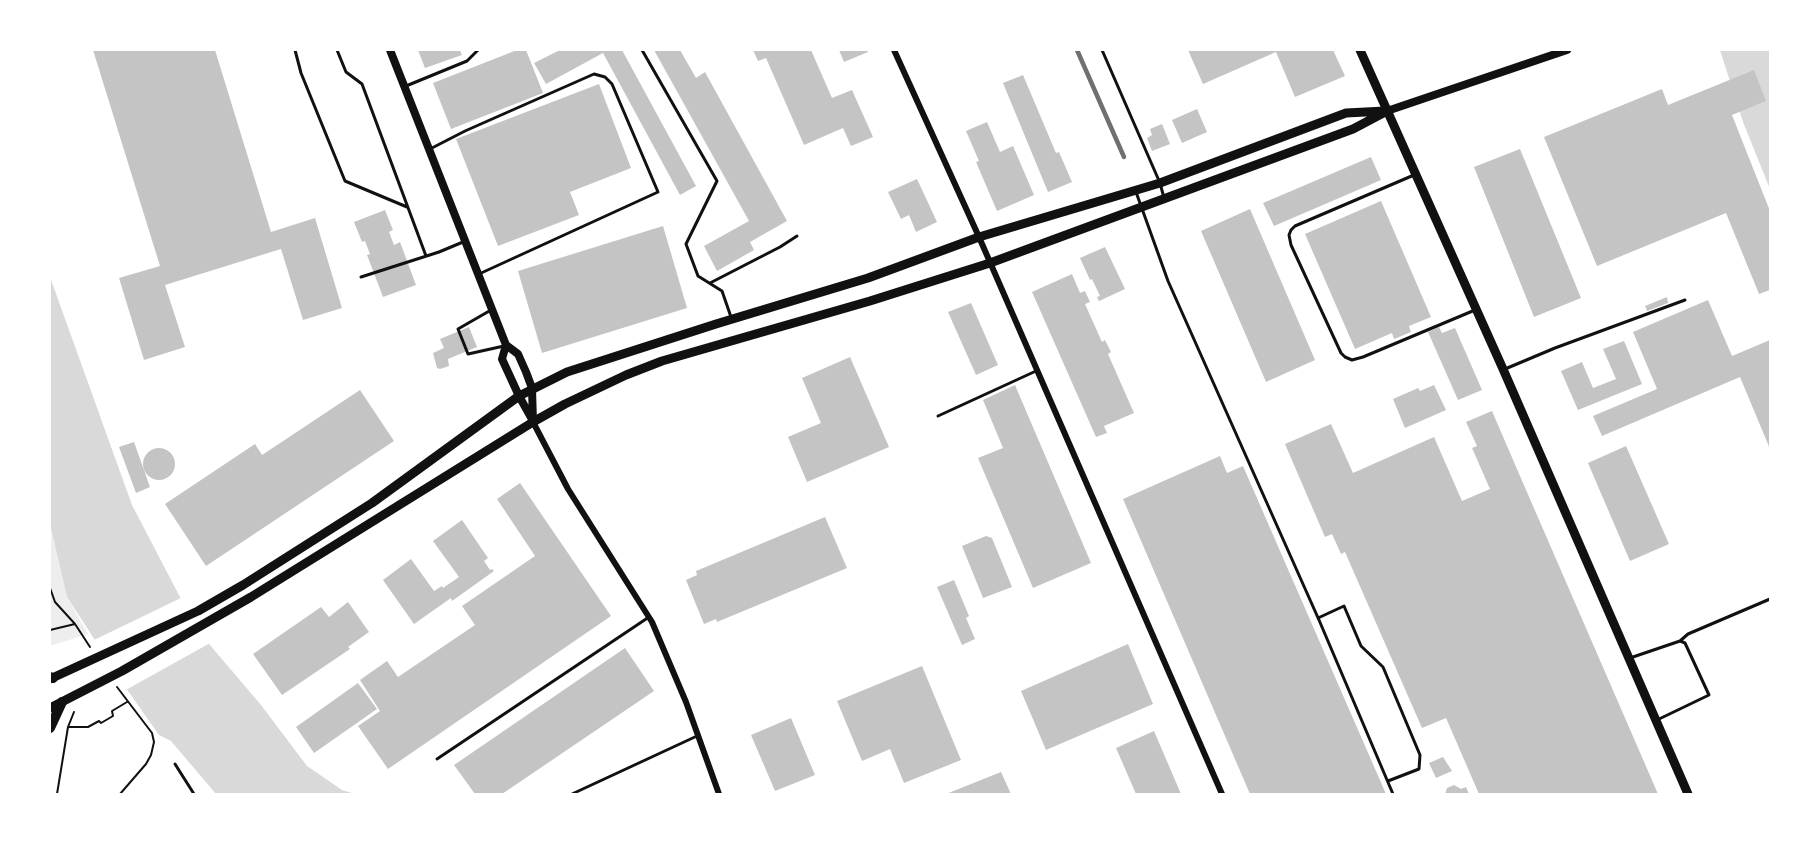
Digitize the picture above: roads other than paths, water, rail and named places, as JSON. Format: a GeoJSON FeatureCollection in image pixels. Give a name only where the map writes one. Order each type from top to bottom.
{"type":"FeatureCollection","features":[{"type":"Feature","properties":{"kind":"highway"},"geometry":{"type":"LineString","coordinates":[[50,728],[62,702]]}},
{"type":"Feature","properties":{"kind":"main road"},"geometry":{"type":"LineString","coordinates":[[1360,50],[1503,369],[1688,795]]}},
{"type":"Feature","properties":{"kind":"main road"},"geometry":{"type":"LineString","coordinates":[[50,678],[69,672],[198,610],[243,585],[372,503],[519,396],[567,372],[868,278],[979,237],[1160,183],[1346,113],[1387,111]]}},
{"type":"Feature","properties":{"kind":"main road"},"geometry":{"type":"LineString","coordinates":[[50,708],[101,682],[251,597],[533,422],[626,375],[662,361],[870,302],[990,263],[1353,129],[1387,111]]}},
{"type":"Feature","properties":{"kind":"street"},"geometry":{"type":"LineString","coordinates":[[390,50],[506,345],[518,354],[532,388],[533,422]]}},
{"type":"Feature","properties":{"kind":"street"},"geometry":{"type":"LineString","coordinates":[[894,50],[979,237],[1222,795]]}},
{"type":"Feature","properties":{"kind":"street"},"geometry":{"type":"LineString","coordinates":[[1387,111],[1567,50]]}},
{"type":"Feature","properties":{"kind":"street"},"geometry":{"type":"LineString","coordinates":[[506,345],[502,358],[519,396],[578,506],[649,617],[665,650],[720,795]]}},
{"type":"Feature","properties":{"kind":"lane"},"geometry":{"type":"LineString","coordinates":[[295,50],[301,73],[345,181],[408,208]]}},
{"type":"Feature","properties":{"kind":"lane"},"geometry":{"type":"LineString","coordinates":[[337,50],[346,72],[362,84],[426,256]]}},
{"type":"Feature","properties":{"kind":"lane"},"geometry":{"type":"LineString","coordinates":[[404,86],[467,60],[478,50]]}},
{"type":"Feature","properties":{"kind":"lane"},"geometry":{"type":"LineString","coordinates":[[642,50],[717,181],[686,244],[698,276],[722,291],[732,319]]}},
{"type":"Feature","properties":{"kind":"lane"},"geometry":{"type":"LineString","coordinates":[[1102,50],[1160,183],[1165,200]]}},
{"type":"Feature","properties":{"kind":"lane"},"geometry":{"type":"LineString","coordinates":[[429,150],[465,131],[594,74],[605,77],[612,84],[658,192],[478,274]]}},
{"type":"Feature","properties":{"kind":"lane"},"geometry":{"type":"LineString","coordinates":[[1415,174],[1295,226],[1289,235],[1291,245],[1341,352],[1352,360],[1477,310]]}},
{"type":"Feature","properties":{"kind":"lane"},"geometry":{"type":"LineString","coordinates":[[1136,190],[1177,302],[1394,795]]}},
{"type":"Feature","properties":{"kind":"lane"},"geometry":{"type":"LineString","coordinates":[[710,284],[797,236]]}},
{"type":"Feature","properties":{"kind":"lane"},"geometry":{"type":"LineString","coordinates":[[361,278],[465,241]]}},
{"type":"Feature","properties":{"kind":"lane"},"geometry":{"type":"LineString","coordinates":[[1503,369],[1686,300]]}},
{"type":"Feature","properties":{"kind":"lane"},"geometry":{"type":"LineString","coordinates":[[492,310],[458,329],[468,354],[506,345]]}},
{"type":"Feature","properties":{"kind":"lane"},"geometry":{"type":"LineString","coordinates":[[938,416],[1037,370]]}},
{"type":"Feature","properties":{"kind":"lane"},"geometry":{"type":"LineString","coordinates":[[1628,658],[1680,641],[1688,634],[1770,599]]}},
{"type":"Feature","properties":{"kind":"lane"},"geometry":{"type":"LineString","coordinates":[[1318,618],[1344,606],[1361,646],[1383,667],[1388,678],[1420,755],[1419,769],[1388,782]]}},
{"type":"Feature","properties":{"kind":"lane"},"geometry":{"type":"LineString","coordinates":[[436,759],[649,617]]}},
{"type":"Feature","properties":{"kind":"lane"},"geometry":{"type":"LineString","coordinates":[[1656,721],[1709,695],[1685,643],[1680,641]]}},
{"type":"Feature","properties":{"kind":"lane"},"geometry":{"type":"LineString","coordinates":[[572,795],[698,735]]}},
{"type":"Feature","properties":{"kind":"lane"},"geometry":{"type":"LineString","coordinates":[[175,764],[194,795]]}},
{"type":"Feature","properties":{"kind":"railway"},"geometry":{"type":"LineString","coordinates":[[1077,50],[1124,157]]}}]}
